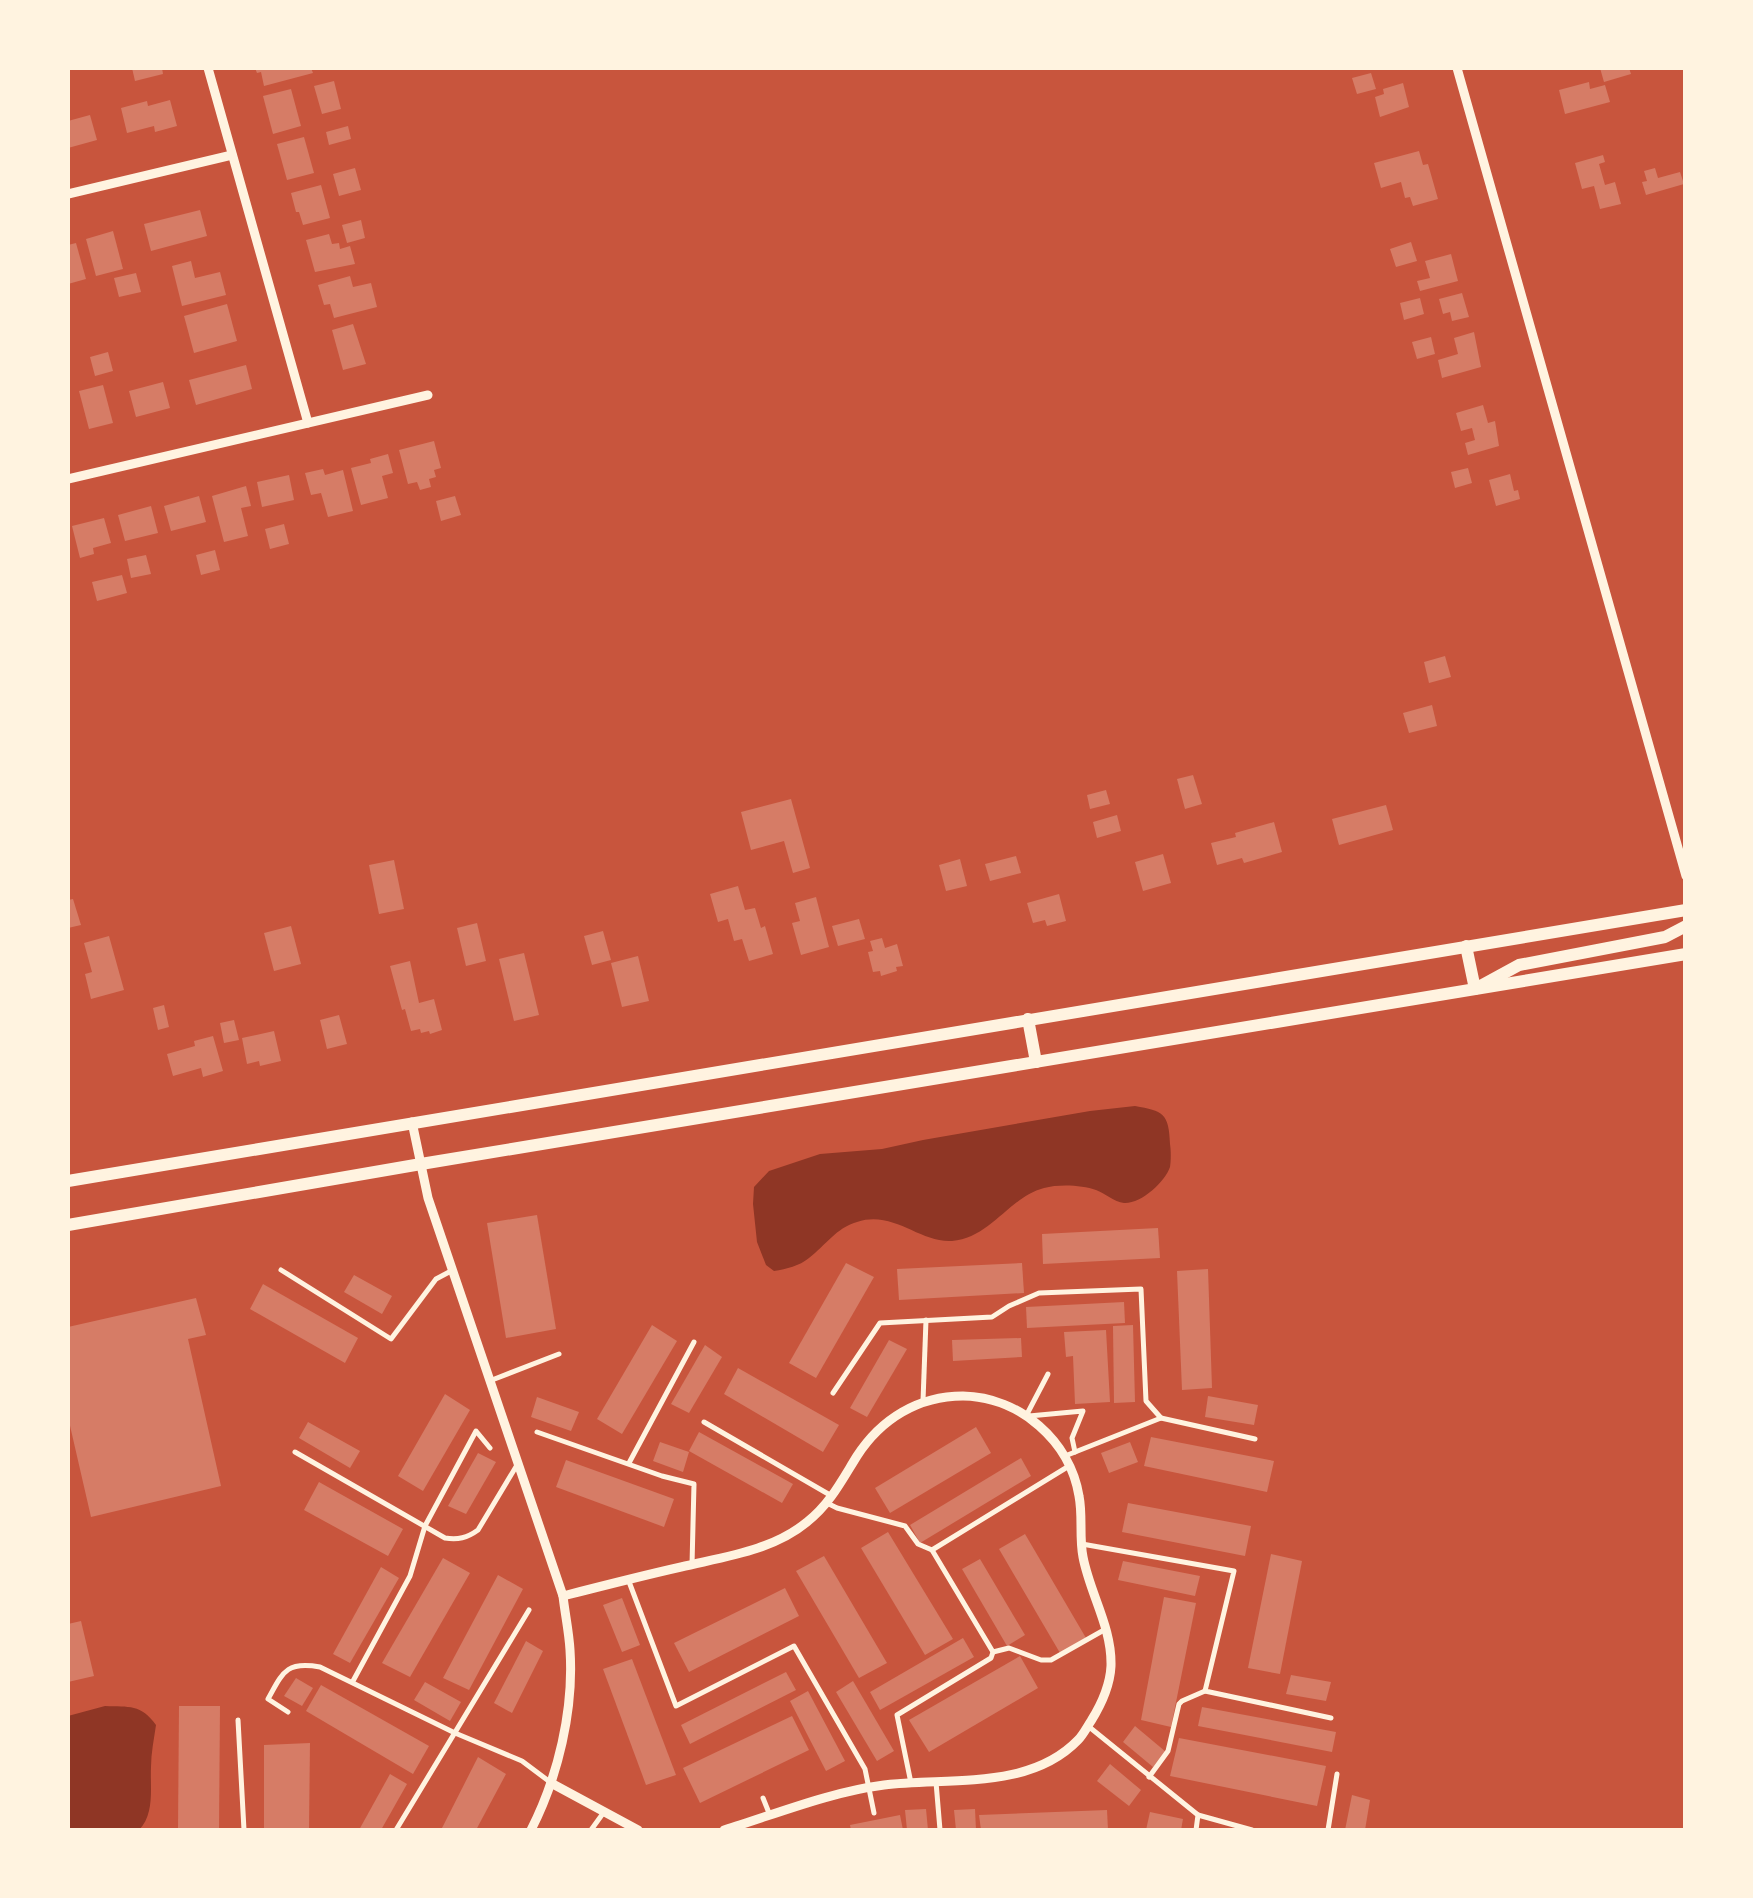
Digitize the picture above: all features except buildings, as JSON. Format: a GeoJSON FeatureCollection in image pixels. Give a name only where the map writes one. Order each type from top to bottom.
{"type":"FeatureCollection","features":[{"type":"Feature","properties":{"kind":"main road"},"geometry":{"type":"LineString","coordinates":[[68,1180],[1686,910]]}},
{"type":"Feature","properties":{"kind":"main road"},"geometry":{"type":"LineString","coordinates":[[1475,989],[1519,965],[1665,937],[1686,926]]}},
{"type":"Feature","properties":{"kind":"main road"},"geometry":{"type":"LineString","coordinates":[[1466,946],[1475,989]]}},
{"type":"Feature","properties":{"kind":"main road"},"geometry":{"type":"LineString","coordinates":[[68,1226],[1686,954]]}},
{"type":"Feature","properties":{"kind":"main road"},"geometry":{"type":"LineString","coordinates":[[1028,1019],[1036,1062]]}},
{"type":"Feature","properties":{"kind":"street"},"geometry":{"type":"LineString","coordinates":[[208,68],[308,423]]}},
{"type":"Feature","properties":{"kind":"street"},"geometry":{"type":"LineString","coordinates":[[1457,68],[1686,876]]}},
{"type":"Feature","properties":{"kind":"street"},"geometry":{"type":"LineString","coordinates":[[68,194],[232,155]]}},
{"type":"Feature","properties":{"kind":"street"},"geometry":{"type":"LineString","coordinates":[[68,479],[428,395]]}},
{"type":"Feature","properties":{"kind":"street"},"geometry":{"type":"LineString","coordinates":[[412,1122],[428,1198],[563,1596],[570,1651],[567,1717],[551,1783],[531,1830]]}},
{"type":"Feature","properties":{"kind":"street"},"geometry":{"type":"LineString","coordinates":[[563,1596],[779,1540],[807,1523],[830,1499],[874,1433],[923,1401],[966,1396],[1007,1405],[1039,1424],[1070,1458],[1079,1495],[1082,1544],[1090,1584],[1106,1629],[1111,1669],[1102,1704],[1078,1740],[1049,1761],[1026,1771],[990,1778],[853,1790],[724,1830]]}},
{"type":"Feature","properties":{"kind":"street"},"geometry":{"type":"LineString","coordinates":[[551,1783],[638,1830]]}},
{"type":"Feature","properties":{"kind":"lane"},"geometry":{"type":"LineString","coordinates":[[281,1270],[391,1339],[436,1279],[454,1270]]}},
{"type":"Feature","properties":{"kind":"lane"},"geometry":{"type":"LineString","coordinates":[[833,1393],[880,1323],[992,1317],[1039,1293],[1141,1289],[1146,1401],[1160,1418]]}},
{"type":"Feature","properties":{"kind":"lane"},"geometry":{"type":"LineString","coordinates":[[923,1401],[926,1320]]}},
{"type":"Feature","properties":{"kind":"lane"},"geometry":{"type":"LineString","coordinates":[[629,1464],[694,1342]]}},
{"type":"Feature","properties":{"kind":"lane"},"geometry":{"type":"LineString","coordinates":[[490,1380],[559,1354]]}},
{"type":"Feature","properties":{"kind":"lane"},"geometry":{"type":"LineString","coordinates":[[1026,1416],[1048,1374]]}},
{"type":"Feature","properties":{"kind":"lane"},"geometry":{"type":"LineString","coordinates":[[1026,1416],[1082,1411],[1072,1438],[1070,1458]]}},
{"type":"Feature","properties":{"kind":"lane"},"geometry":{"type":"LineString","coordinates":[[932,1550],[1070,1458],[1160,1418],[1255,1438]]}},
{"type":"Feature","properties":{"kind":"lane"},"geometry":{"type":"LineString","coordinates":[[704,1422],[830,1499],[837,1508],[905,1526],[918,1544],[932,1550],[993,1652],[991,1658],[896,1715],[911,1783]]}},
{"type":"Feature","properties":{"kind":"lane"},"geometry":{"type":"LineString","coordinates":[[353,1682],[410,1576],[424,1526],[476,1431],[490,1448]]}},
{"type":"Feature","properties":{"kind":"lane"},"geometry":{"type":"LineString","coordinates":[[537,1432],[694,1484],[692,1564]]}},
{"type":"Feature","properties":{"kind":"lane"},"geometry":{"type":"LineString","coordinates":[[295,1452],[444,1538],[455,1540],[478,1530],[518,1463]]}},
{"type":"Feature","properties":{"kind":"lane"},"geometry":{"type":"LineString","coordinates":[[1082,1544],[1234,1571],[1205,1691]]}},
{"type":"Feature","properties":{"kind":"lane"},"geometry":{"type":"LineString","coordinates":[[628,1580],[676,1706],[794,1646],[865,1769],[874,1813]]}},
{"type":"Feature","properties":{"kind":"lane"},"geometry":{"type":"LineString","coordinates":[[396,1830],[529,1610]]}},
{"type":"Feature","properties":{"kind":"lane"},"geometry":{"type":"LineString","coordinates":[[993,1652],[1009,1648],[1051,1660],[1106,1629]]}},
{"type":"Feature","properties":{"kind":"lane"},"geometry":{"type":"LineString","coordinates":[[288,1712],[268,1699],[284,1671],[300,1664],[320,1667],[522,1761],[551,1783]]}},
{"type":"Feature","properties":{"kind":"lane"},"geometry":{"type":"LineString","coordinates":[[1149,1777],[1168,1751],[1179,1704],[1205,1691],[1331,1718]]}},
{"type":"Feature","properties":{"kind":"lane"},"geometry":{"type":"LineString","coordinates":[[238,1720],[244,1830]]}},
{"type":"Feature","properties":{"kind":"lane"},"geometry":{"type":"LineString","coordinates":[[1088,1726],[1198,1815],[1252,1830]]}},
{"type":"Feature","properties":{"kind":"lane"},"geometry":{"type":"LineString","coordinates":[[1328,1830],[1337,1774]]}},
{"type":"Feature","properties":{"kind":"lane"},"geometry":{"type":"LineString","coordinates":[[936,1782],[940,1830]]}},
{"type":"Feature","properties":{"kind":"lane"},"geometry":{"type":"LineString","coordinates":[[763,1798],[770,1816]]}},
{"type":"Feature","properties":{"kind":"lane"},"geometry":{"type":"LineString","coordinates":[[591,1830],[604,1812]]}},
{"type":"Feature","properties":{"kind":"lane"},"geometry":{"type":"LineString","coordinates":[[1196,1830],[1198,1815]]}},
{"type":"Feature","properties":{"kind":"shaded area"},"geometry":{"type":"Polygon","coordinates":[[[1135,1106],[1163,1115],[1171,1153],[1170,1167],[1163,1179],[1138,1200],[1124,1203],[1090,1188],[1050,1187],[1020,1200],[966,1238],[940,1240],[895,1223],[870,1219],[843,1228],[797,1265],[774,1271],[766,1265],[757,1242],[753,1204],[754,1187],[769,1171],[820,1154],[882,1149],[1135,1106]]]}},
{"type":"Feature","properties":{"kind":"shaded area"},"geometry":{"type":"Polygon","coordinates":[[[105,1706],[140,1710],[156,1725],[147,1816],[139,1830],[68,1830],[68,1716],[105,1706]]]}}]}
